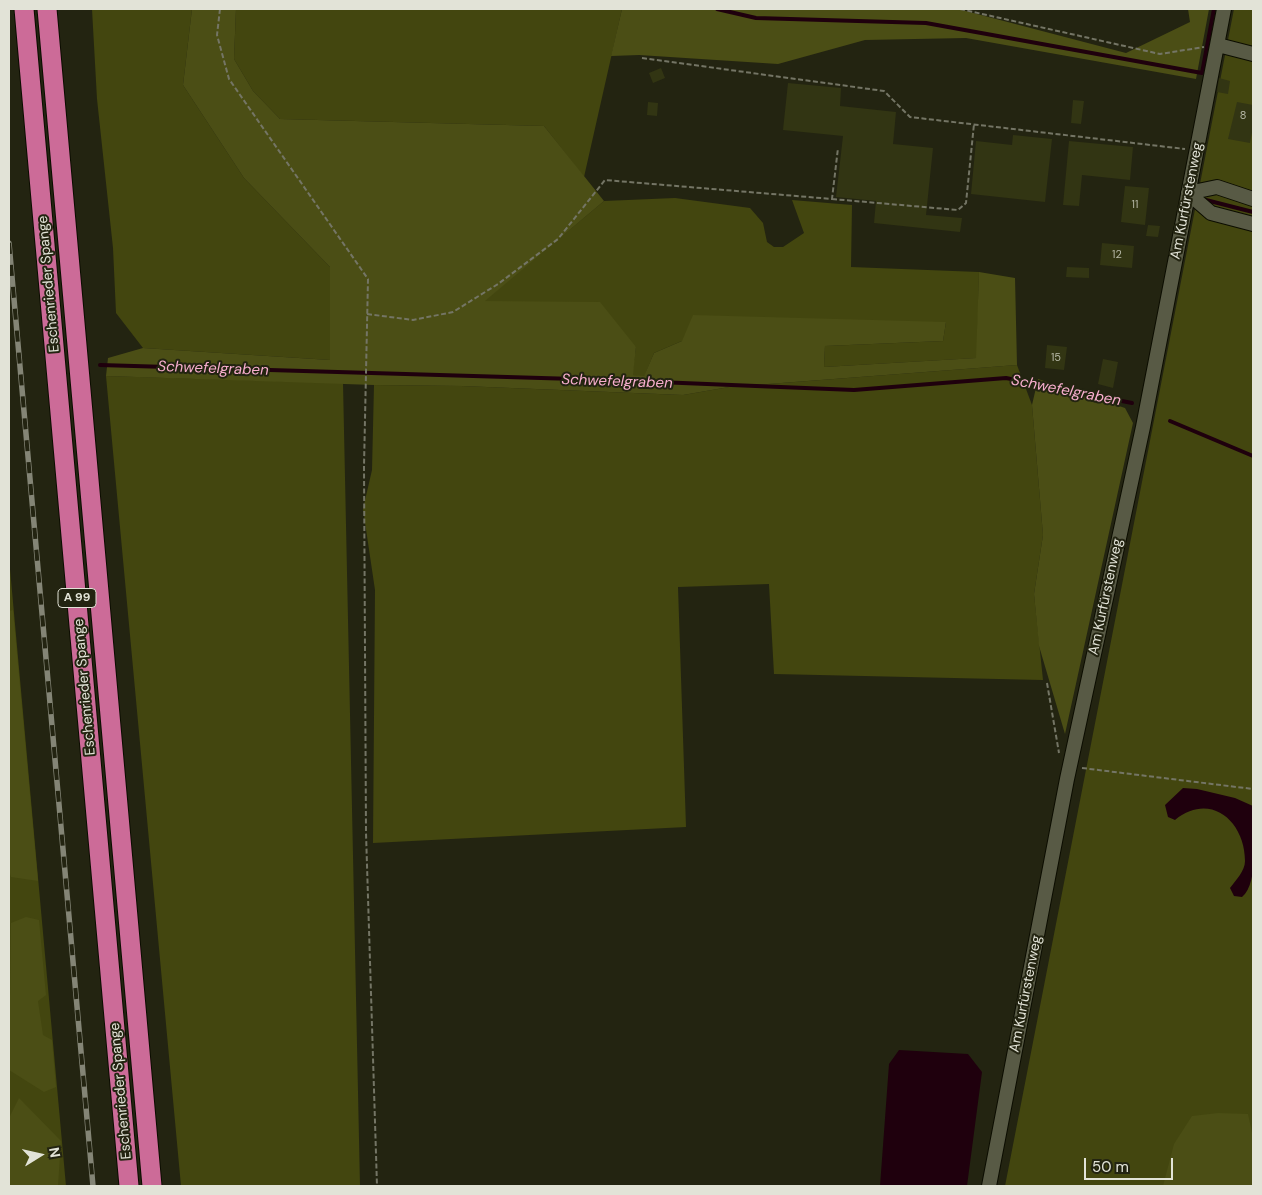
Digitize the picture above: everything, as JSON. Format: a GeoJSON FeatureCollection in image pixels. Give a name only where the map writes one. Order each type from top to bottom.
{"type":"FeatureCollection","features":[{"type":"Feature","properties":{"kind":"highway","name":"Eschenrieder Spange"},"geometry":{"type":"LineString","coordinates":[[24,9],[129,1186]]}},
{"type":"Feature","properties":{"kind":"highway","name":"Eschenrieder Spange"},"geometry":{"type":"LineString","coordinates":[[47,9],[152,1186]]}},
{"type":"Feature","properties":{"kind":"street","name":"Am Kurfürstenweg"},"geometry":{"type":"LineString","coordinates":[[989,1186],[1069,773],[1143,427],[1224,9]]}},
{"type":"Feature","properties":{"kind":"street"},"geometry":{"type":"LineString","coordinates":[[1218,45],[1253,54]]}},
{"type":"Feature","properties":{"kind":"street"},"geometry":{"type":"LineString","coordinates":[[1188,193],[1217,188],[1253,200]]}},
{"type":"Feature","properties":{"kind":"street"},"geometry":{"type":"LineString","coordinates":[[1188,193],[1211,213],[1253,224]]}},
{"type":"Feature","properties":{"kind":"path"},"geometry":{"type":"LineString","coordinates":[[220,9],[217,35],[228,79],[368,279],[364,466],[366,833],[377,1186]]}},
{"type":"Feature","properties":{"kind":"path"},"geometry":{"type":"LineString","coordinates":[[960,9],[1160,54],[1199,48]]}},
{"type":"Feature","properties":{"kind":"path"},"geometry":{"type":"LineString","coordinates":[[642,58],[884,91],[910,117],[1197,150]]}},
{"type":"Feature","properties":{"kind":"path"},"geometry":{"type":"LineString","coordinates":[[367,314],[413,320],[453,312],[498,284],[558,239],[605,180],[958,210],[966,203],[974,124]]}},
{"type":"Feature","properties":{"kind":"path"},"geometry":{"type":"LineString","coordinates":[[832,200],[838,148]]}},
{"type":"Feature","properties":{"kind":"path"},"geometry":{"type":"LineString","coordinates":[[1048,683],[1056,743],[1069,773],[1253,789]]}},
{"type":"Feature","properties":{"kind":"shaded area"},"geometry":{"type":"Polygon","coordinates":[[[92,9],[192,9],[183,85],[244,178],[330,267],[330,360],[143,348],[116,313],[113,248],[97,99],[92,9]]]}},
{"type":"Feature","properties":{"kind":"shaded area"},"geometry":{"type":"Polygon","coordinates":[[[192,9],[236,9],[234,59],[253,91],[280,119],[544,126],[604,201],[485,301],[600,302],[636,347],[633,375],[644,376],[654,353],[682,341],[693,315],[946,322],[943,341],[825,346],[824,367],[976,358],[979,272],[1015,278],[1017,365],[729,387],[683,395],[462,386],[106,376],[108,358],[143,348],[330,360],[330,267],[244,178],[183,85],[192,9]]]}},
{"type":"Feature","properties":{"kind":"shaded area"},"geometry":{"type":"Polygon","coordinates":[[[236,9],[622,9],[584,177],[544,126],[280,119],[253,91],[234,59],[236,9]]]}},
{"type":"Feature","properties":{"kind":"shaded area"},"geometry":{"type":"Polygon","coordinates":[[[622,9],[958,9],[1126,53],[1190,22],[1188,9],[1209,9],[1196,79],[966,38],[865,40],[778,64],[639,55],[611,56],[622,9]]]}},
{"type":"Feature","properties":{"kind":"shaded area"},"geometry":{"type":"Polygon","coordinates":[[[1234,9],[1253,9],[1253,1186],[1005,1186],[1234,9]]]}},
{"type":"Feature","properties":{"kind":"shaded area"},"geometry":{"type":"Polygon","coordinates":[[[675,198],[750,208],[763,223],[767,242],[774,247],[783,247],[804,233],[792,200],[852,205],[851,267],[979,272],[977,358],[824,367],[825,346],[943,341],[946,322],[682,341],[654,353],[644,377],[632,375],[636,347],[484,301],[604,201],[675,198]]]}},
{"type":"Feature","properties":{"kind":"shaded area"},"geometry":{"type":"Polygon","coordinates":[[[1017,365],[1032,405],[1043,535],[1034,594],[1043,680],[774,674],[769,584],[678,587],[686,827],[373,843],[375,590],[363,509],[372,470],[374,385],[462,386],[683,395],[729,387],[1017,365]]]}},
{"type":"Feature","properties":{"kind":"shaded area"},"geometry":{"type":"Polygon","coordinates":[[[106,376],[343,383],[360,1186],[181,1186],[106,376]]]}},
{"type":"Feature","properties":{"kind":"shaded area"},"geometry":{"type":"Polygon","coordinates":[[[1038,379],[1125,408],[1133,423],[1065,734],[1039,646],[1034,594],[1043,535],[1032,405],[1038,379]]]}},
{"type":"Feature","properties":{"kind":"shaded area"},"geometry":{"type":"Polygon","coordinates":[[[9,558],[66,1186],[9,1186],[9,558]]]}},
{"type":"Feature","properties":{"kind":"shaded area"},"geometry":{"type":"Polygon","coordinates":[[[13,610],[38,881],[11,877],[9,870],[9,611],[13,610]]]}},
{"type":"Feature","properties":{"kind":"shaded area"},"geometry":{"type":"Polygon","coordinates":[[[1183,788],[1197,789],[1235,798],[1253,806],[1253,868],[1248,890],[1242,897],[1234,896],[1230,888],[1245,865],[1239,834],[1224,815],[1213,810],[1201,809],[1188,812],[1175,820],[1168,817],[1165,805],[1183,788]]]}},
{"type":"Feature","properties":{"kind":"shaded area"},"geometry":{"type":"Polygon","coordinates":[[[26,917],[39,920],[46,995],[38,1001],[43,1035],[52,1040],[56,1087],[44,1092],[9,1070],[11,923],[26,917]]]}},
{"type":"Feature","properties":{"kind":"shaded area"},"geometry":{"type":"Polygon","coordinates":[[[899,1050],[968,1054],[982,1072],[967,1186],[880,1186],[889,1064],[899,1050]]]}},
{"type":"Feature","properties":{"kind":"shaded area"},"geometry":{"type":"Polygon","coordinates":[[[19,1098],[61,1141],[58,1186],[9,1186],[9,1118],[19,1098]]]}},
{"type":"Feature","properties":{"kind":"shaded area"},"geometry":{"type":"Polygon","coordinates":[[[1218,1113],[1248,1114],[1253,1137],[1253,1186],[1163,1186],[1174,1144],[1192,1116],[1218,1113]]]}},
{"type":"Feature","properties":{"kind":"building"},"geometry":{"type":"Polygon","coordinates":[[[661,68],[665,78],[653,83],[649,73],[661,68]]]}},
{"type":"Feature","properties":{"kind":"building"},"geometry":{"type":"Polygon","coordinates":[[[1219,78],[1230,81],[1228,94],[1217,92],[1219,78]]]}},
{"type":"Feature","properties":{"kind":"building"},"geometry":{"type":"Polygon","coordinates":[[[788,83],[841,88],[840,106],[896,112],[893,144],[933,148],[926,215],[962,218],[960,232],[874,223],[876,201],[836,197],[843,136],[783,130],[788,83]]]}},
{"type":"Feature","properties":{"kind":"building"},"geometry":{"type":"Polygon","coordinates":[[[1073,100],[1084,101],[1081,124],[1071,123],[1073,100]]]}},
{"type":"Feature","properties":{"kind":"building"},"geometry":{"type":"Polygon","coordinates":[[[648,102],[658,103],[657,116],[647,115],[648,102]]]}},
{"type":"Feature","properties":{"kind":"building"},"geometry":{"type":"Polygon","coordinates":[[[1237,102],[1253,105],[1253,127],[1250,143],[1228,139],[1237,102]]]}},
{"type":"Feature","properties":{"kind":"building"},"geometry":{"type":"Polygon","coordinates":[[[1013,135],[1052,139],[1045,202],[971,194],[976,141],[1012,145],[1013,135]]]}},
{"type":"Feature","properties":{"kind":"building"},"geometry":{"type":"Polygon","coordinates":[[[1069,141],[1133,147],[1130,180],[1082,175],[1079,206],[1063,205],[1069,141]]]}},
{"type":"Feature","properties":{"kind":"building"},"geometry":{"type":"Polygon","coordinates":[[[1125,186],[1149,188],[1145,225],[1121,222],[1125,186]]]}},
{"type":"Feature","properties":{"kind":"building"},"geometry":{"type":"Polygon","coordinates":[[[1148,225],[1160,226],[1158,237],[1146,236],[1148,225]]]}},
{"type":"Feature","properties":{"kind":"building"},"geometry":{"type":"Polygon","coordinates":[[[1102,243],[1134,246],[1132,268],[1100,265],[1102,243]]]}},
{"type":"Feature","properties":{"kind":"building"},"geometry":{"type":"Polygon","coordinates":[[[1067,267],[1089,268],[1089,278],[1066,277],[1067,267]]]}},
{"type":"Feature","properties":{"kind":"building"},"geometry":{"type":"Polygon","coordinates":[[[1047,345],[1067,347],[1064,370],[1045,368],[1047,345]]]}},
{"type":"Feature","properties":{"kind":"building"},"geometry":{"type":"Polygon","coordinates":[[[1103,359],[1118,362],[1113,388],[1098,384],[1103,359]]]}},
{"type":"Feature","properties":{"kind":"waterway"},"geometry":{"type":"LineString","coordinates":[[717,9],[756,18],[926,23],[1202,73],[1214,9]]}},
{"type":"Feature","properties":{"kind":"waterway"},"geometry":{"type":"LineString","coordinates":[[1202,199],[1253,212]]}},
{"type":"Feature","properties":{"kind":"waterway","name":"Schwefelgraben"},"geometry":{"type":"LineString","coordinates":[[100,365],[609,380],[854,390],[1006,378],[1132,403]]}},
{"type":"Feature","properties":{"kind":"waterway"},"geometry":{"type":"LineString","coordinates":[[1170,421],[1253,456]]}},
{"type":"Feature","properties":{"kind":"railway"},"geometry":{"type":"LineString","coordinates":[[9,243],[93,1186]]}}]}
